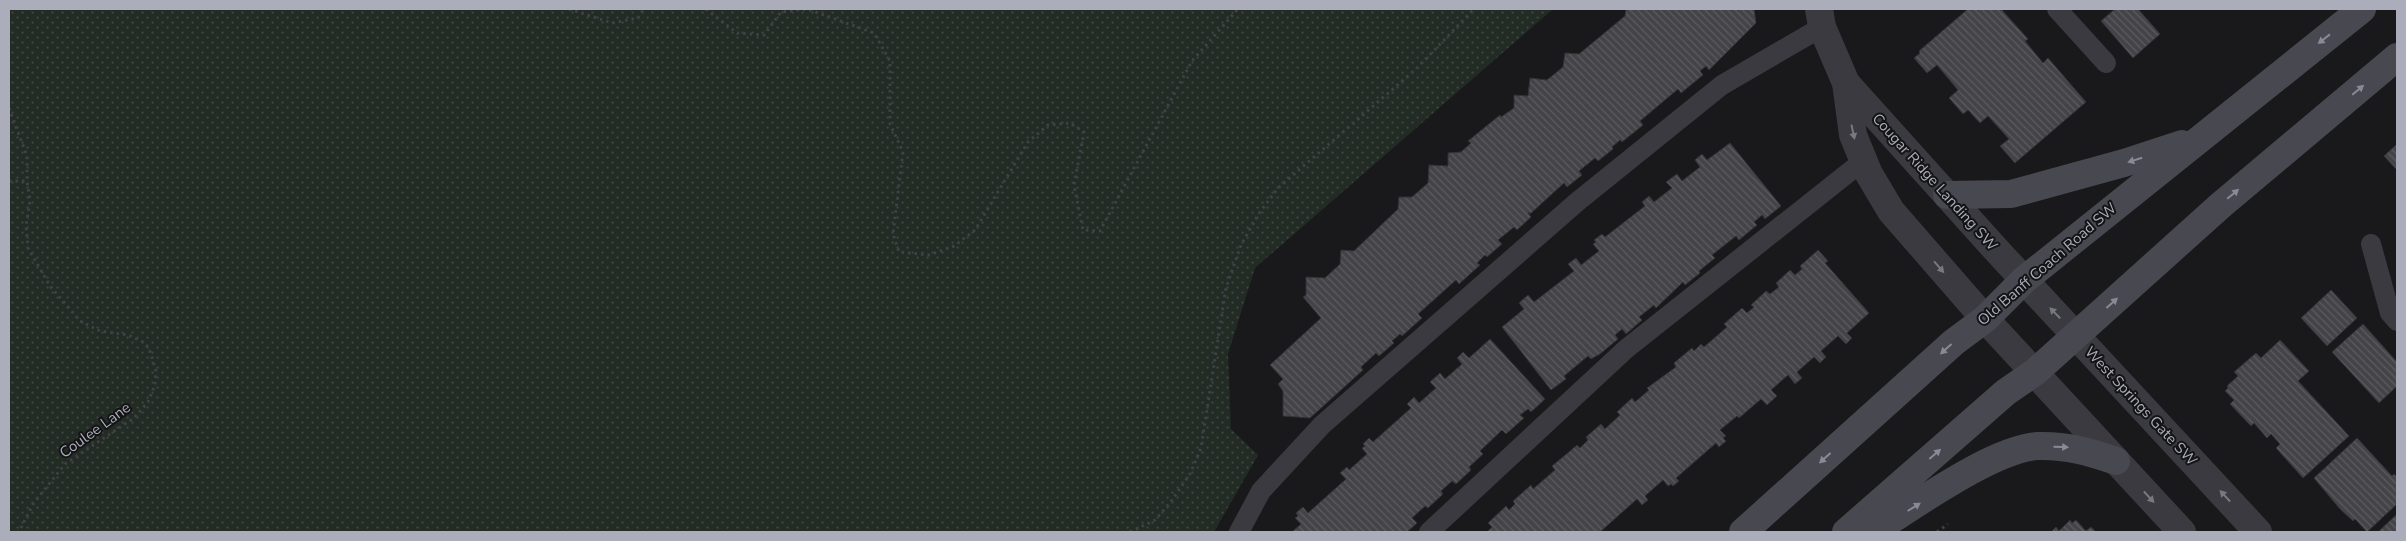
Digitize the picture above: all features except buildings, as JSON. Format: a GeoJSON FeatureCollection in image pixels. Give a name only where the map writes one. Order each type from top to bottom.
{"type":"FeatureCollection","features":[{"type":"Feature","properties":{"kind":"main road","name":"Old Banff Coach Road SW"},"geometry":{"type":"LineString","coordinates":[[1743,532],[1954,342],[1985,319],[2024,280],[2362,9]]}},
{"type":"Feature","properties":{"kind":"main road"},"geometry":{"type":"LineString","coordinates":[[1846,532],[2006,392],[2035,372],[2221,205],[2397,57]]}},
{"type":"Feature","properties":{"kind":"main road"},"geometry":{"type":"LineString","coordinates":[[1947,195],[2011,194],[2124,163],[2198,139]]}},
{"type":"Feature","properties":{"kind":"main road"},"geometry":{"type":"LineString","coordinates":[[1872,532],[1971,471],[2022,450],[2036,446],[2069,447],[2116,461]]}},
{"type":"Feature","properties":{"kind":"street","name":"Cougar Ridge Landing SW"},"geometry":{"type":"LineString","coordinates":[[1821,18],[1846,83],[1853,135],[1863,161],[1891,211],[1985,319]]}},
{"type":"Feature","properties":{"kind":"street","name":"Cougar Ridge Landing SW"},"geometry":{"type":"LineString","coordinates":[[1846,83],[2024,280]]}},
{"type":"Feature","properties":{"kind":"street","name":"West Springs Gate SW"},"geometry":{"type":"LineString","coordinates":[[2024,280],[2258,532]]}},
{"type":"Feature","properties":{"kind":"street"},"geometry":{"type":"LineString","coordinates":[[1985,319],[2182,532]]}},
{"type":"Feature","properties":{"kind":"lane"},"geometry":{"type":"LineString","coordinates":[[2057,9],[2106,63]]}},
{"type":"Feature","properties":{"kind":"lane"},"geometry":{"type":"LineString","coordinates":[[1239,532],[1260,491],[1322,425],[1577,202],[1722,85],[1821,18]]}},
{"type":"Feature","properties":{"kind":"lane"},"geometry":{"type":"LineString","coordinates":[[1429,532],[1626,349],[1863,161]]}},
{"type":"Feature","properties":{"kind":"lane"},"geometry":{"type":"LineString","coordinates":[[2371,244],[2390,313],[2397,321]]}},
{"type":"Feature","properties":{"kind":"path"},"geometry":{"type":"LineString","coordinates":[[570,9],[612,23],[638,18],[644,9]]}},
{"type":"Feature","properties":{"kind":"path"},"geometry":{"type":"LineString","coordinates":[[706,9],[736,33],[764,35],[782,12],[808,9],[874,33],[890,61],[890,124],[903,152],[893,234],[899,252],[929,256],[954,246],[975,230],[1028,142],[1048,126],[1070,123],[1084,132],[1074,185],[1083,230],[1100,231],[1192,61],[1238,9]]}},
{"type":"Feature","properties":{"kind":"path"},"geometry":{"type":"LineString","coordinates":[[1130,532],[1155,520],[1170,503],[1190,474],[1201,448],[1226,288],[1241,245],[1258,215],[1278,188],[1415,70],[1474,9]]}},
{"type":"Feature","properties":{"kind":"path","name":"Coulee Lane"},"geometry":{"type":"LineString","coordinates":[[9,108],[27,156],[27,180],[30,201],[26,239],[28,248],[50,286],[80,321],[89,327],[128,335],[143,342],[149,348],[156,371],[155,386],[148,402],[134,418],[65,464],[33,504],[19,532]]}},
{"type":"Feature","properties":{"kind":"path"},"geometry":{"type":"LineString","coordinates":[[9,181],[27,180]]}},
{"type":"Feature","properties":{"kind":"shaded area"},"geometry":{"type":"Polygon","coordinates":[[[9,9],[1553,9],[1255,268],[1228,354],[1231,429],[1258,455],[1214,532],[9,532],[9,9]]]}}]}
